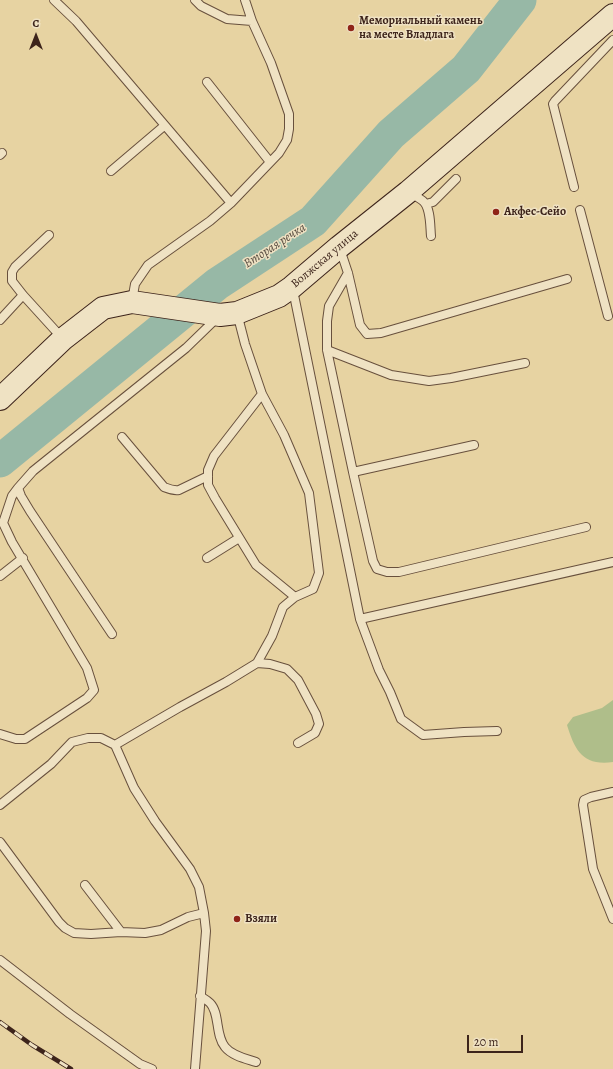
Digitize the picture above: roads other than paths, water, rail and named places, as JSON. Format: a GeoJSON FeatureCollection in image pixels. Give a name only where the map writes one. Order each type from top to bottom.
{"type":"FeatureCollection","features":[{"type":"Feature","properties":{"kind":"street","name":"Волжская улица"},"geometry":{"type":"LineString","coordinates":[[229,314],[278,296],[292,287],[339,246],[408,192],[613,15]]}},
{"type":"Feature","properties":{"kind":"street"},"geometry":{"type":"LineString","coordinates":[[0,399],[63,339],[102,308],[132,302],[229,314]]}},
{"type":"Feature","properties":{"kind":"lane"},"geometry":{"type":"LineString","coordinates":[[54,0],[76,21],[231,203]]}},
{"type":"Feature","properties":{"kind":"lane"},"geometry":{"type":"LineString","coordinates":[[195,0],[201,6],[227,19],[252,21]]}},
{"type":"Feature","properties":{"kind":"lane"},"geometry":{"type":"LineString","coordinates":[[132,302],[135,284],[148,265],[210,221],[231,203],[279,153],[287,140],[289,114],[271,63],[252,21],[245,0]]}},
{"type":"Feature","properties":{"kind":"lane"},"geometry":{"type":"LineString","coordinates":[[574,187],[553,104],[613,40]]}},
{"type":"Feature","properties":{"kind":"lane"},"geometry":{"type":"LineString","coordinates":[[207,82],[270,162]]}},
{"type":"Feature","properties":{"kind":"lane"},"geometry":{"type":"LineString","coordinates":[[111,171],[164,126]]}},
{"type":"Feature","properties":{"kind":"lane"},"geometry":{"type":"LineString","coordinates":[[426,204],[433,202],[456,179]]}},
{"type":"Feature","properties":{"kind":"lane"},"geometry":{"type":"LineString","coordinates":[[408,192],[426,204],[431,236]]}},
{"type":"Feature","properties":{"kind":"lane"},"geometry":{"type":"LineString","coordinates":[[580,210],[608,316]]}},
{"type":"Feature","properties":{"kind":"lane"},"geometry":{"type":"LineString","coordinates":[[49,235],[15,267],[12,272],[12,281],[23,296],[63,339]]}},
{"type":"Feature","properties":{"kind":"lane"},"geometry":{"type":"LineString","coordinates":[[339,246],[348,273],[360,325],[367,334],[381,333],[567,279]]}},
{"type":"Feature","properties":{"kind":"lane"},"geometry":{"type":"LineString","coordinates":[[348,273],[329,306],[327,321],[327,350],[373,561],[377,569],[387,572],[399,572],[586,527]]}},
{"type":"Feature","properties":{"kind":"lane"},"geometry":{"type":"LineString","coordinates":[[292,287],[360,619],[379,670],[390,692],[400,719],[423,735],[497,731]]}},
{"type":"Feature","properties":{"kind":"lane"},"geometry":{"type":"LineString","coordinates":[[0,320],[23,296]]}},
{"type":"Feature","properties":{"kind":"lane"},"geometry":{"type":"LineString","coordinates":[[0,734],[16,739],[25,739],[87,698],[94,690],[87,668],[2,525],[12,496],[33,471],[229,314],[245,344],[262,394],[284,435],[309,493],[319,573],[313,588],[295,597],[284,607],[272,636],[257,663],[226,682],[180,706],[115,745]]}},
{"type":"Feature","properties":{"kind":"lane"},"geometry":{"type":"LineString","coordinates":[[327,350],[391,375],[429,381],[525,363]]}},
{"type":"Feature","properties":{"kind":"lane"},"geometry":{"type":"LineString","coordinates":[[262,394],[214,456],[208,470],[208,485],[256,565],[295,597]]}},
{"type":"Feature","properties":{"kind":"lane"},"geometry":{"type":"LineString","coordinates":[[122,437],[164,487],[175,491],[179,490],[208,476]]}},
{"type":"Feature","properties":{"kind":"lane"},"geometry":{"type":"LineString","coordinates":[[353,472],[474,445]]}},
{"type":"Feature","properties":{"kind":"lane"},"geometry":{"type":"LineString","coordinates":[[18,488],[30,511],[112,634]]}},
{"type":"Feature","properties":{"kind":"lane"},"geometry":{"type":"LineString","coordinates":[[207,558],[239,538]]}},
{"type":"Feature","properties":{"kind":"lane"},"geometry":{"type":"LineString","coordinates":[[0,576],[23,558]]}},
{"type":"Feature","properties":{"kind":"lane"},"geometry":{"type":"LineString","coordinates":[[360,619],[613,562]]}},
{"type":"Feature","properties":{"kind":"lane"},"geometry":{"type":"LineString","coordinates":[[257,663],[270,664],[287,669],[298,680],[316,714],[319,724],[316,733],[298,743]]}},
{"type":"Feature","properties":{"kind":"lane"},"geometry":{"type":"LineString","coordinates":[[0,805],[51,764],[72,742],[88,738],[101,738],[115,745],[134,788],[155,821],[190,869],[199,887],[206,931],[195,1069]]}},
{"type":"Feature","properties":{"kind":"lane"},"geometry":{"type":"LineString","coordinates":[[613,792],[584,800],[583,805],[593,870],[613,919]]}},
{"type":"Feature","properties":{"kind":"lane"},"geometry":{"type":"LineString","coordinates":[[0,842],[58,922],[74,933],[145,933],[161,930],[204,912]]}},
{"type":"Feature","properties":{"kind":"lane"},"geometry":{"type":"LineString","coordinates":[[85,885],[121,932]]}},
{"type":"Feature","properties":{"kind":"lane"},"geometry":{"type":"LineString","coordinates":[[0,960],[140,1064],[152,1069]]}},
{"type":"Feature","properties":{"kind":"lane"},"geometry":{"type":"LineString","coordinates":[[200,996],[210,1003],[214,1009],[220,1039],[225,1047],[234,1053],[256,1062]]}},
{"type":"Feature","properties":{"kind":"waterway","name":"Вторая речка"},"geometry":{"type":"LineString","coordinates":[[0,461],[217,284],[313,221],[391,134],[466,69],[520,0]]}},
{"type":"Feature","properties":{"kind":"railway"},"geometry":{"type":"LineString","coordinates":[[0,1022],[32,1045],[71,1069]]}},
{"type":"Feature","properties":{"kind":"place","name":"Мемориальный камень на месте Владлага"},"geometry":{"type":"Point","coordinates":[351,28]}},
{"type":"Feature","properties":{"kind":"place","name":"Акфес-Сейо"},"geometry":{"type":"Point","coordinates":[496,212]}},
{"type":"Feature","properties":{"kind":"place","name":"Взяли"},"geometry":{"type":"Point","coordinates":[237,919]}}]}
